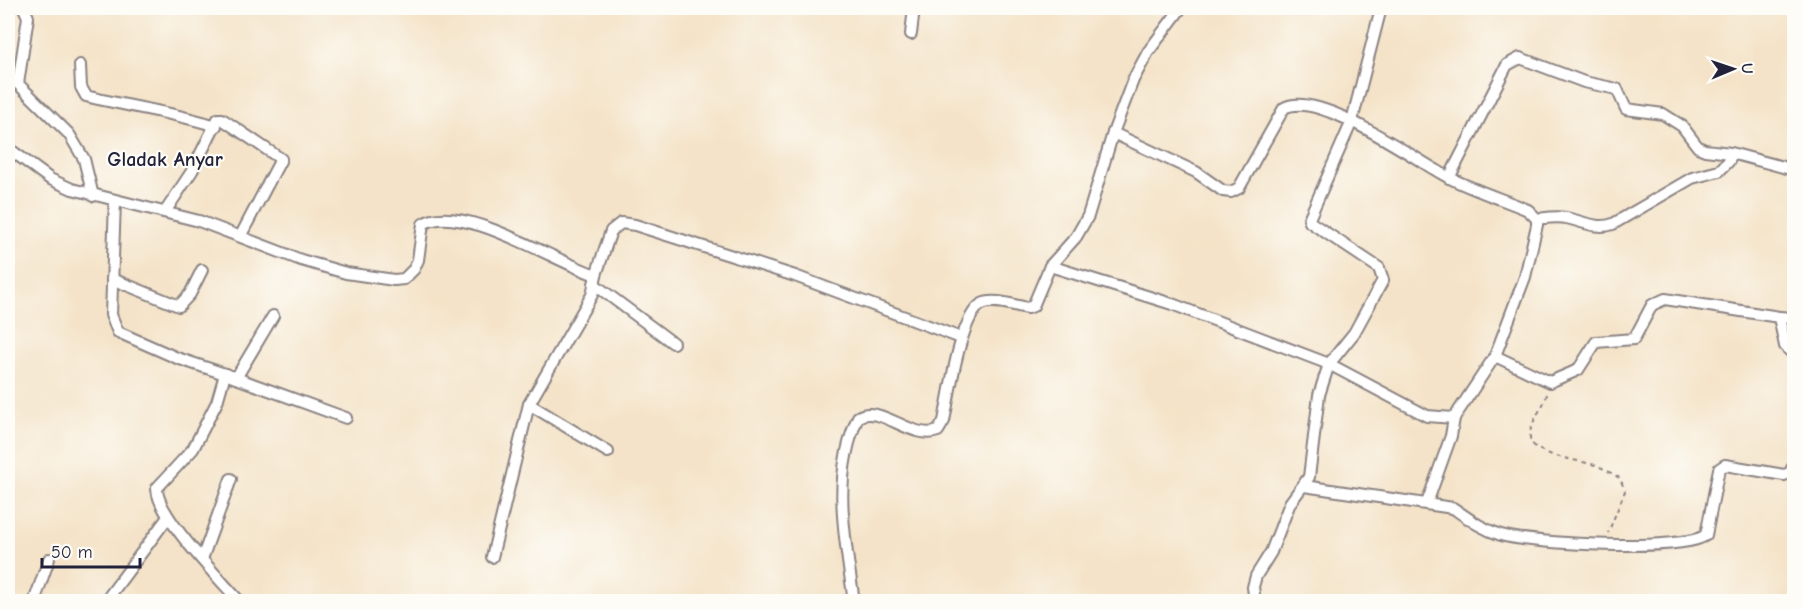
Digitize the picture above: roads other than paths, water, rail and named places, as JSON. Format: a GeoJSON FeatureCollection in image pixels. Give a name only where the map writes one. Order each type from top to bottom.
{"type":"FeatureCollection","features":[{"type":"Feature","properties":{"kind":"street"},"geometry":{"type":"LineString","coordinates":[[24,8],[28,17],[18,84],[69,134],[84,159],[93,196]]}},
{"type":"Feature","properties":{"kind":"street"},"geometry":{"type":"LineString","coordinates":[[911,34],[914,8]]}},
{"type":"Feature","properties":{"kind":"street"},"geometry":{"type":"LineString","coordinates":[[854,602],[843,514],[842,468],[858,417],[871,413],[923,434],[938,431],[944,421],[961,338],[976,309],[982,303],[992,302],[1028,308],[1033,306],[1050,266],[1071,243],[1088,216],[1113,133],[1133,80],[1148,52],[1181,8]]}},
{"type":"Feature","properties":{"kind":"street"},"geometry":{"type":"LineString","coordinates":[[1255,602],[1253,587],[1256,576],[1271,552],[1290,503],[1304,486],[1311,466],[1319,395],[1329,364],[1354,333],[1383,280],[1379,268],[1310,222],[1309,219],[1352,121],[1381,8]]}},
{"type":"Feature","properties":{"kind":"street"},"geometry":{"type":"LineString","coordinates":[[1449,178],[1507,65],[1520,58],[1584,82],[1617,89],[1626,109],[1663,114],[1682,126],[1698,147],[1705,150],[1731,153],[1794,171]]}},
{"type":"Feature","properties":{"kind":"street"},"geometry":{"type":"LineString","coordinates":[[80,65],[81,87],[86,96],[118,104],[149,107],[216,126]]}},
{"type":"Feature","properties":{"kind":"street"},"geometry":{"type":"LineString","coordinates":[[1113,133],[1145,146],[1196,172],[1223,191],[1231,192],[1239,188],[1266,135],[1284,108],[1291,104],[1310,105],[1352,121],[1449,178],[1528,210],[1537,219],[1564,217],[1605,227],[1692,178],[1719,171],[1729,160],[1731,153]]}},
{"type":"Feature","properties":{"kind":"street"},"geometry":{"type":"LineString","coordinates":[[165,212],[192,171],[218,119],[222,119],[281,159],[241,235]]}},
{"type":"Feature","properties":{"kind":"street"},"geometry":{"type":"LineString","coordinates":[[8,148],[50,179],[93,196],[165,212],[241,235],[323,266],[394,280],[404,279],[414,270],[423,224],[430,219],[451,220],[502,232],[595,280],[674,343]]}},
{"type":"Feature","properties":{"kind":"street"},"geometry":{"type":"LineString","coordinates":[[115,201],[111,315],[118,332],[177,358],[346,418]]}},
{"type":"Feature","properties":{"kind":"street"},"geometry":{"type":"LineString","coordinates":[[1427,503],[1451,436],[1454,418],[1495,356],[1525,278],[1537,219]]}},
{"type":"Feature","properties":{"kind":"street"},"geometry":{"type":"LineString","coordinates":[[492,557],[529,404],[564,348],[592,295],[614,226],[621,223],[635,225],[795,276],[961,338]]}},
{"type":"Feature","properties":{"kind":"street"},"geometry":{"type":"LineString","coordinates":[[1050,266],[1172,304],[1329,364],[1427,416],[1454,418]]}},
{"type":"Feature","properties":{"kind":"street"},"geometry":{"type":"LineString","coordinates":[[112,279],[179,306],[190,294],[202,270]]}},
{"type":"Feature","properties":{"kind":"street"},"geometry":{"type":"LineString","coordinates":[[1495,356],[1550,382],[1578,370],[1596,342],[1634,339],[1642,320],[1655,302],[1665,299],[1794,318]]}},
{"type":"Feature","properties":{"kind":"street"},"geometry":{"type":"LineString","coordinates":[[236,378],[273,316]]}},
{"type":"Feature","properties":{"kind":"street"},"geometry":{"type":"LineString","coordinates":[[1779,317],[1785,346],[1794,355]]}},
{"type":"Feature","properties":{"kind":"street"},"geometry":{"type":"LineString","coordinates":[[225,374],[217,402],[193,449],[157,488],[156,497],[168,517],[202,560],[240,602]]}},
{"type":"Feature","properties":{"kind":"street"},"geometry":{"type":"LineString","coordinates":[[529,404],[608,452]]}},
{"type":"Feature","properties":{"kind":"street"},"geometry":{"type":"LineString","coordinates":[[1304,486],[1453,508],[1469,522],[1500,535],[1550,543],[1604,544],[1697,540],[1706,535],[1719,469],[1725,465],[1784,476],[1790,473],[1794,464]]}},
{"type":"Feature","properties":{"kind":"street"},"geometry":{"type":"LineString","coordinates":[[202,560],[231,479]]}},
{"type":"Feature","properties":{"kind":"street"},"geometry":{"type":"LineString","coordinates":[[105,602],[168,517]]}},
{"type":"Feature","properties":{"kind":"street"},"geometry":{"type":"LineString","coordinates":[[34,602],[49,559]]}},
{"type":"Feature","properties":{"kind":"district","name":"Gladak Anyar"},"geometry":{"type":"Point","coordinates":[165,159]}}]}
